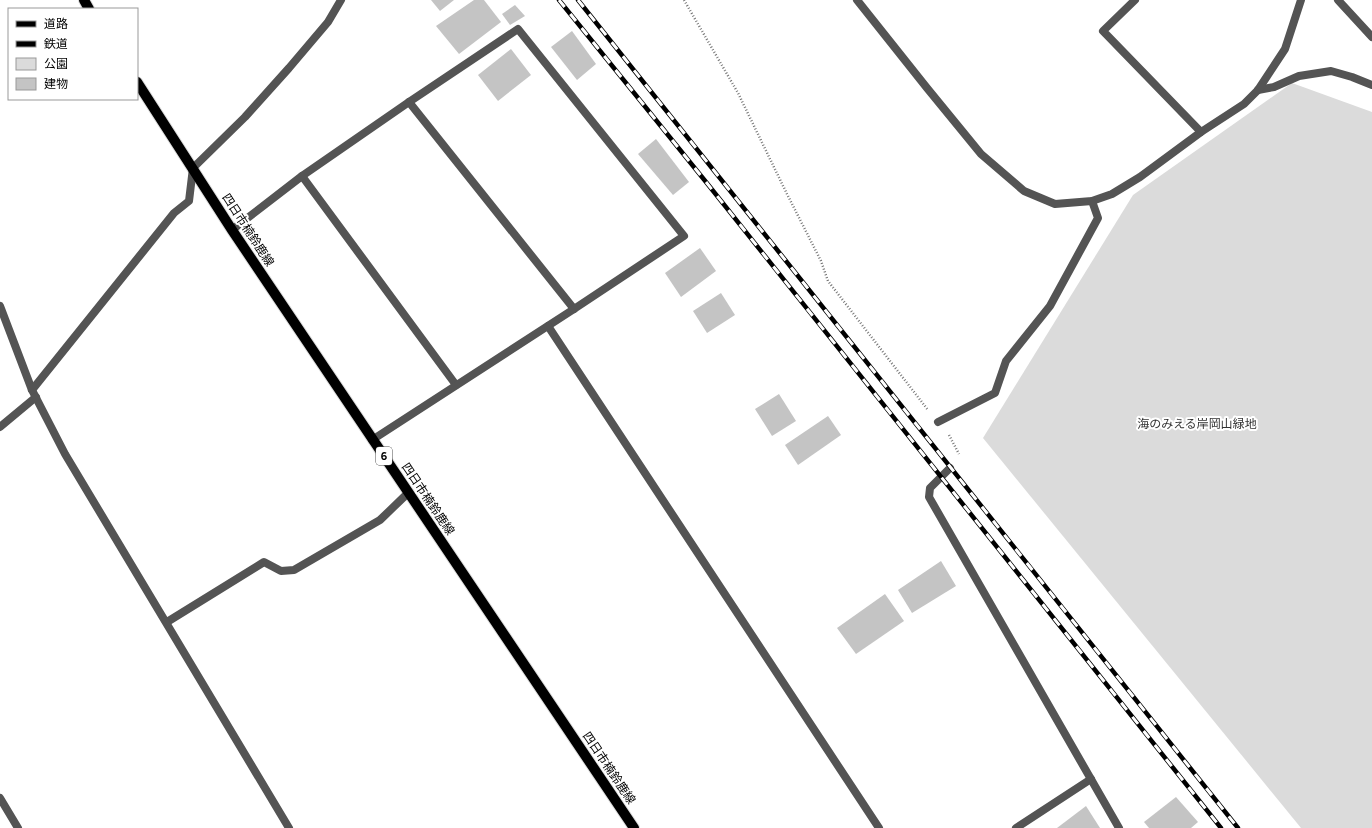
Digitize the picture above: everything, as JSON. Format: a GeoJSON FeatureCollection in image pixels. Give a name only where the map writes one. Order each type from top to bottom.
{"type":"FeatureCollection","features":[{"type":"Feature","properties":{"kind":"main road","name":"四日市楠鈴鹿線"},"geometry":{"type":"LineString","coordinates":[[138,84],[232,230],[634,828]]}},
{"type":"Feature","properties":{"kind":"street"},"geometry":{"type":"LineString","coordinates":[[0,427],[34,393],[174,213],[189,200],[193,168],[245,117],[290,68],[328,22],[341,0]]}},
{"type":"Feature","properties":{"kind":"street"},"geometry":{"type":"LineString","coordinates":[[857,0],[981,154],[1024,191],[1055,204],[1092,201],[1112,194],[1140,177],[1201,132],[1244,104],[1258,90],[1285,49],[1301,0]]}},
{"type":"Feature","properties":{"kind":"street"},"geometry":{"type":"LineString","coordinates":[[1135,0],[1103,31],[1201,132]]}},
{"type":"Feature","properties":{"kind":"street"},"geometry":{"type":"LineString","coordinates":[[1338,0],[1372,37]]}},
{"type":"Feature","properties":{"kind":"street"},"geometry":{"type":"LineString","coordinates":[[232,230],[302,176],[409,102],[518,30],[684,236],[372,440]]}},
{"type":"Feature","properties":{"kind":"street"},"geometry":{"type":"LineString","coordinates":[[1258,90],[1274,87],[1299,76],[1331,71],[1372,85]]}},
{"type":"Feature","properties":{"kind":"street"},"geometry":{"type":"LineString","coordinates":[[409,102],[574,309]]}},
{"type":"Feature","properties":{"kind":"street"},"geometry":{"type":"LineString","coordinates":[[302,176],[456,386]]}},
{"type":"Feature","properties":{"kind":"street"},"geometry":{"type":"LineString","coordinates":[[938,422],[995,393],[1006,361],[1050,306],[1098,218],[1092,201]]}},
{"type":"Feature","properties":{"kind":"street"},"geometry":{"type":"LineString","coordinates":[[1,310],[34,393],[65,454],[289,828]]}},
{"type":"Feature","properties":{"kind":"street"},"geometry":{"type":"LineString","coordinates":[[548,326],[880,828]]}},
{"type":"Feature","properties":{"kind":"street"},"geometry":{"type":"LineString","coordinates":[[950,468],[930,488],[929,497],[1119,828]]}},
{"type":"Feature","properties":{"kind":"street"},"geometry":{"type":"LineString","coordinates":[[167,622],[264,562],[281,571],[294,570],[380,520],[408,493]]}},
{"type":"Feature","properties":{"kind":"street"},"geometry":{"type":"LineString","coordinates":[[1016,828],[1091,779]]}},
{"type":"Feature","properties":{"kind":"street"},"geometry":{"type":"LineString","coordinates":[[0,798],[18,828]]}},
{"type":"Feature","properties":{"kind":"path"},"geometry":{"type":"LineString","coordinates":[[684,0],[738,93],[787,194],[822,261],[828,281],[938,422],[944,427],[961,457],[950,468]]}},
{"type":"Feature","properties":{"kind":"green space","name":"海のみえる岸岡山緑地"},"geometry":{"type":"Polygon","coordinates":[[[1292,83],[1372,112],[1372,828],[1301,828],[983,438],[1133,195],[1292,83]]]}},
{"type":"Feature","properties":{"kind":"building"},"geometry":{"type":"Polygon","coordinates":[[[431,0],[454,0],[440,11],[431,0]]]}},
{"type":"Feature","properties":{"kind":"building"},"geometry":{"type":"Polygon","coordinates":[[[474,0],[484,0],[501,22],[459,54],[436,26],[474,0]]]}},
{"type":"Feature","properties":{"kind":"building"},"geometry":{"type":"Polygon","coordinates":[[[515,5],[525,16],[510,25],[502,14],[515,5]]]}},
{"type":"Feature","properties":{"kind":"building"},"geometry":{"type":"Polygon","coordinates":[[[572,31],[596,64],[577,80],[551,47],[572,31]]]}},
{"type":"Feature","properties":{"kind":"building"},"geometry":{"type":"Polygon","coordinates":[[[511,49],[531,75],[498,101],[478,75],[511,49]]]}},
{"type":"Feature","properties":{"kind":"building"},"geometry":{"type":"Polygon","coordinates":[[[656,139],[689,182],[673,195],[638,154],[656,139]]]}},
{"type":"Feature","properties":{"kind":"building"},"geometry":{"type":"Polygon","coordinates":[[[700,248],[716,271],[681,297],[665,273],[700,248]]]}},
{"type":"Feature","properties":{"kind":"building"},"geometry":{"type":"Polygon","coordinates":[[[721,293],[735,315],[707,333],[693,311],[721,293]]]}},
{"type":"Feature","properties":{"kind":"building"},"geometry":{"type":"Polygon","coordinates":[[[779,394],[796,421],[772,436],[755,409],[779,394]]]}},
{"type":"Feature","properties":{"kind":"building"},"geometry":{"type":"Polygon","coordinates":[[[828,416],[841,435],[798,465],[785,445],[828,416]]]}},
{"type":"Feature","properties":{"kind":"building"},"geometry":{"type":"Polygon","coordinates":[[[941,561],[956,586],[912,613],[898,590],[941,561]]]}},
{"type":"Feature","properties":{"kind":"building"},"geometry":{"type":"Polygon","coordinates":[[[885,594],[904,621],[856,654],[837,628],[885,594]]]}},
{"type":"Feature","properties":{"kind":"building"},"geometry":{"type":"Polygon","coordinates":[[[1176,797],[1198,822],[1191,828],[1149,828],[1144,822],[1176,797]]]}},
{"type":"Feature","properties":{"kind":"building"},"geometry":{"type":"Polygon","coordinates":[[[1086,806],[1100,828],[1057,828],[1086,806]]]}},
{"type":"Feature","properties":{"kind":"railway"},"geometry":{"type":"LineString","coordinates":[[559,0],[1221,828]]}},
{"type":"Feature","properties":{"kind":"railway"},"geometry":{"type":"LineString","coordinates":[[578,0],[1238,828]]}}]}
